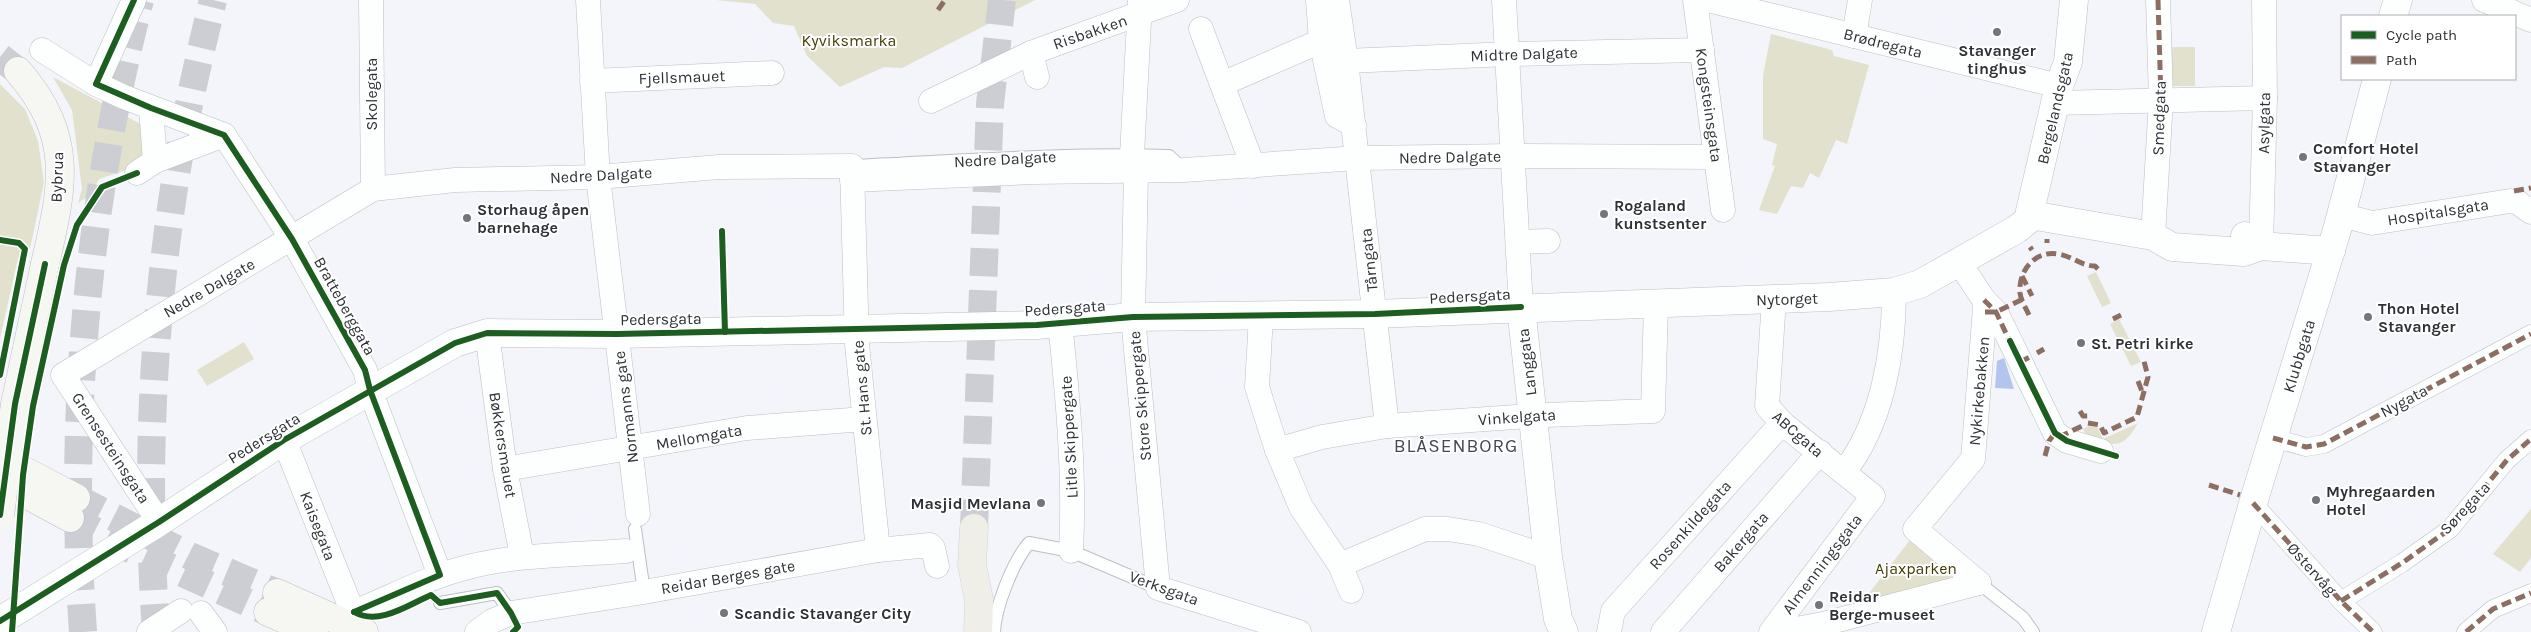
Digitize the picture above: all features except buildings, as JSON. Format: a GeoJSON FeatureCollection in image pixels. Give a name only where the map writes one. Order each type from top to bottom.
{"type":"FeatureCollection","features":[{"type":"Feature","properties":{"kind":"main road","name":"Bybrua"},"geometry":{"type":"LineString","coordinates":[[0,515],[15,404],[60,184],[60,148],[49,114],[34,88],[18,71]]}},
{"type":"Feature","properties":{"kind":"main road"},"geometry":{"type":"LineString","coordinates":[[0,458],[73,508],[0,480]]}},
{"type":"Feature","properties":{"kind":"main road"},"geometry":{"type":"LineString","coordinates":[[959,632],[963,598],[972,565],[974,528]]}},
{"type":"Feature","properties":{"kind":"main road"},"geometry":{"type":"LineString","coordinates":[[972,565],[979,600],[978,632]]}},
{"type":"Feature","properties":{"kind":"main road"},"geometry":{"type":"LineString","coordinates":[[314,632],[272,602],[359,622]]}},
{"type":"Feature","properties":{"kind":"street"},"geometry":{"type":"LineString","coordinates":[[96,84],[134,0]]}},
{"type":"Feature","properties":{"kind":"street","name":"Skolegata"},"geometry":{"type":"LineString","coordinates":[[371,0],[371,150],[373,188]]}},
{"type":"Feature","properties":{"kind":"street","name":"Normanns gate"},"geometry":{"type":"LineString","coordinates":[[588,0],[598,177],[631,449],[636,522]]}},
{"type":"Feature","properties":{"kind":"street","name":"Risbakken"},"geometry":{"type":"LineString","coordinates":[[931,100],[1031,53],[1140,7],[1177,0]]}},
{"type":"Feature","properties":{"kind":"street"},"geometry":{"type":"LineString","coordinates":[[1318,0],[1321,42],[1337,116],[1354,125]]}},
{"type":"Feature","properties":{"kind":"street","name":"Tårngata"},"geometry":{"type":"LineString","coordinates":[[1337,0],[1358,158],[1387,426]]}},
{"type":"Feature","properties":{"kind":"street","name":"Langgata"},"geometry":{"type":"LineString","coordinates":[[1504,0],[1509,54],[1521,307],[1548,557],[1558,619],[1564,632]]}},
{"type":"Feature","properties":{"kind":"street","name":"Kongsteinsgata"},"geometry":{"type":"LineString","coordinates":[[1695,0],[1723,210]]}},
{"type":"Feature","properties":{"kind":"street","name":"Brødregata"},"geometry":{"type":"LineString","coordinates":[[1708,0],[1854,36],[2057,94],[2162,100],[2265,98]]}},
{"type":"Feature","properties":{"kind":"street"},"geometry":{"type":"LineString","coordinates":[[1854,36],[1860,0]]}},
{"type":"Feature","properties":{"kind":"street","name":"Bergelandsgata"},"geometry":{"type":"LineString","coordinates":[[2031,216],[2057,94],[2068,62],[2074,0]]}},
{"type":"Feature","properties":{"kind":"street","name":"Smedgata"},"geometry":{"type":"LineString","coordinates":[[2153,236],[2162,100],[2158,0]]}},
{"type":"Feature","properties":{"kind":"street","name":"Asylgata"},"geometry":{"type":"LineString","coordinates":[[2261,246],[2265,98],[2264,0]]}},
{"type":"Feature","properties":{"kind":"street"},"geometry":{"type":"LineString","coordinates":[[2394,15],[2398,0]]}},
{"type":"Feature","properties":{"kind":"street"},"geometry":{"type":"LineString","coordinates":[[2484,0],[2531,20]]}},
{"type":"Feature","properties":{"kind":"street","name":"Store Skippergate"},"geometry":{"type":"LineString","coordinates":[[1140,7],[1134,164],[1133,317],[1158,588]]}},
{"type":"Feature","properties":{"kind":"street"},"geometry":{"type":"LineString","coordinates":[[1200,29],[1253,166]]}},
{"type":"Feature","properties":{"kind":"street"},"geometry":{"type":"LineString","coordinates":[[1222,84],[1321,42]]}},
{"type":"Feature","properties":{"kind":"street"},"geometry":{"type":"LineString","coordinates":[[42,50],[96,84],[151,108],[224,135]]}},
{"type":"Feature","properties":{"kind":"street","name":"Midtre Dalgate"},"geometry":{"type":"LineString","coordinates":[[1346,61],[1509,54],[1702,50]]}},
{"type":"Feature","properties":{"kind":"street","name":"Risbakken"},"geometry":{"type":"LineString","coordinates":[[1031,53],[1036,77]]}},
{"type":"Feature","properties":{"kind":"street","name":"Fjellsmauet"},"geometry":{"type":"LineString","coordinates":[[592,80],[772,73]]}},
{"type":"Feature","properties":{"kind":"street","name":"Klubbgata"},"geometry":{"type":"LineString","coordinates":[[2216,632],[2253,504],[2331,251],[2377,80]]}},
{"type":"Feature","properties":{"kind":"street"},"geometry":{"type":"LineString","coordinates":[[151,108],[146,167],[224,135]]}},
{"type":"Feature","properties":{"kind":"street","name":"Bratteberggata"},"geometry":{"type":"LineString","coordinates":[[224,135],[292,239],[365,370],[370,390],[440,575]]}},
{"type":"Feature","properties":{"kind":"street","name":"Nedre Dalgate"},"geometry":{"type":"LineString","coordinates":[[63,375],[292,239],[373,188],[455,180],[598,177],[719,167],[852,173],[1033,172],[1134,164],[1184,170],[1358,158],[1513,156],[1716,157]]}},
{"type":"Feature","properties":{"kind":"street","name":"St. Hans gate"},"geometry":{"type":"LineString","coordinates":[[852,173],[856,328],[878,550]]}},
{"type":"Feature","properties":{"kind":"street","name":"Hospitalsgata"},"geometry":{"type":"LineString","coordinates":[[2341,215],[2372,223],[2525,204]]}},
{"type":"Feature","properties":{"kind":"street"},"geometry":{"type":"LineString","coordinates":[[2031,216],[2153,236],[2175,230],[2245,236],[2261,246],[2331,251]]}},
{"type":"Feature","properties":{"kind":"street","name":"Nytorget"},"geometry":{"type":"LineString","coordinates":[[1521,307],[1774,299],[1894,292],[1927,280],[2025,224],[2031,216]]}},
{"type":"Feature","properties":{"kind":"street"},"geometry":{"type":"LineString","coordinates":[[1519,242],[1548,241]]}},
{"type":"Feature","properties":{"kind":"street"},"geometry":{"type":"LineString","coordinates":[[1959,262],[1984,300],[1996,312],[2053,430],[2067,441],[2101,451]]}},
{"type":"Feature","properties":{"kind":"street"},"geometry":{"type":"LineString","coordinates":[[1844,472],[1858,454],[1871,426],[1878,403],[1892,332],[1894,292]]}},
{"type":"Feature","properties":{"kind":"street","name":"ABCgata"},"geometry":{"type":"LineString","coordinates":[[1774,299],[1767,406],[1782,423],[1873,496]]}},
{"type":"Feature","properties":{"kind":"street","name":"Nykirkebakken"},"geometry":{"type":"LineString","coordinates":[[1979,583],[1915,529],[1973,459],[1985,312],[1984,300]]}},
{"type":"Feature","properties":{"kind":"street","name":"Vinkelgata"},"geometry":{"type":"LineString","coordinates":[[1277,450],[1322,436],[1387,426],[1533,416],[1653,411],[1656,303]]}},
{"type":"Feature","properties":{"kind":"street","name":"Pedersgata"},"geometry":{"type":"LineString","coordinates":[[0,621],[159,522],[284,440],[455,342],[487,333],[617,334],[1060,323],[1133,317],[1375,314],[1521,307]]}},
{"type":"Feature","properties":{"kind":"street"},"geometry":{"type":"LineString","coordinates":[[1261,316],[1257,387],[1277,450],[1301,507],[1340,565],[1351,592]]}},
{"type":"Feature","properties":{"kind":"street","name":"Litle Skippergate"},"geometry":{"type":"LineString","coordinates":[[1060,323],[1069,418],[1073,504],[1071,551]]}},
{"type":"Feature","properties":{"kind":"street","name":"Bøkkersmauet"},"geometry":{"type":"LineString","coordinates":[[487,333],[505,469],[522,556]]}},
{"type":"Feature","properties":{"kind":"street","name":"Nygata"},"geometry":{"type":"LineString","coordinates":[[2273,438],[2306,447],[2324,444],[2531,334]]}},
{"type":"Feature","properties":{"kind":"street","name":"Grensesteinsgata"},"geometry":{"type":"LineString","coordinates":[[63,375],[159,522]]}},
{"type":"Feature","properties":{"kind":"street","name":"Mellomgata"},"geometry":{"type":"LineString","coordinates":[[505,469],[748,428],[864,419]]}},
{"type":"Feature","properties":{"kind":"street","name":"Rosenkildegata"},"geometry":{"type":"LineString","coordinates":[[1610,632],[1613,611],[1782,423]]}},
{"type":"Feature","properties":{"kind":"street","name":"Søregata"},"geometry":{"type":"LineString","coordinates":[[2341,601],[2402,564],[2450,529],[2507,460],[2531,439]]}},
{"type":"Feature","properties":{"kind":"street","name":"Kaisegata"},"geometry":{"type":"LineString","coordinates":[[284,440],[340,583],[359,622]]}},
{"type":"Feature","properties":{"kind":"street","name":"Bakergata"},"geometry":{"type":"LineString","coordinates":[[1663,632],[1820,452]]}},
{"type":"Feature","properties":{"kind":"street","name":"Almenningsgata"},"geometry":{"type":"LineString","coordinates":[[1770,632],[1873,496]]}},
{"type":"Feature","properties":{"kind":"street","name":"Østervåg"},"geometry":{"type":"LineString","coordinates":[[2253,504],[2341,601],[2373,632]]}},
{"type":"Feature","properties":{"kind":"street"},"geometry":{"type":"LineString","coordinates":[[1340,565],[1425,529],[1448,529],[1478,534],[1548,557]]}},
{"type":"Feature","properties":{"kind":"street","name":"Reidar Berges gate"},"geometry":{"type":"LineString","coordinates":[[477,632],[503,620],[644,592],[878,550],[930,545],[933,548],[937,566]]}},
{"type":"Feature","properties":{"kind":"street"},"geometry":{"type":"LineString","coordinates":[[359,622],[440,575],[522,556],[626,551]]}},
{"type":"Feature","properties":{"kind":"street"},"geometry":{"type":"LineString","coordinates":[[1780,632],[1823,624],[1979,583]]}},
{"type":"Feature","properties":{"kind":"street","name":"Verksgata"},"geometry":{"type":"LineString","coordinates":[[1158,588],[1299,632]]}},
{"type":"Feature","properties":{"kind":"street"},"geometry":{"type":"LineString","coordinates":[[2466,632],[2494,609],[2531,593]]}},
{"type":"Feature","properties":{"kind":"street"},"geometry":{"type":"LineString","coordinates":[[149,632],[191,612],[215,632]]}},
{"type":"Feature","properties":{"kind":"lane"},"geometry":{"type":"LineString","coordinates":[[636,522],[644,592]]}},
{"type":"Feature","properties":{"kind":"lane","name":"Verksgata"},"geometry":{"type":"LineString","coordinates":[[994,632],[994,618],[1020,554],[1029,543],[1071,551],[1158,588]]}},
{"type":"Feature","properties":{"kind":"lane","name":"Nykirkebakken"},"geometry":{"type":"LineString","coordinates":[[1979,583],[2022,618],[2033,632]]}},
{"type":"Feature","properties":{"kind":"lane"},"geometry":{"type":"LineString","coordinates":[[440,603],[497,593],[503,620]]}},
{"type":"Feature","properties":{"kind":"green space","name":"Kyviksmarka"},"geometry":{"type":"Polygon","coordinates":[[[716,0],[1035,0],[902,68],[884,67],[840,87],[807,56],[794,26],[773,23],[755,4],[716,0]]]}},
{"type":"Feature","properties":{"kind":"green space"},"geometry":{"type":"Polygon","coordinates":[[[1771,34],[1832,50],[1834,56],[1869,65],[1847,144],[1836,140],[1819,178],[1810,173],[1803,188],[1791,186],[1777,214],[1759,210],[1775,166],[1772,165],[1777,144],[1763,139],[1763,75],[1771,34]]]}},
{"type":"Feature","properties":{"kind":"green space"},"geometry":{"type":"Polygon","coordinates":[[[2172,47],[2195,47],[2195,86],[2172,86],[2172,47]]]}},
{"type":"Feature","properties":{"kind":"green space"},"geometry":{"type":"Polygon","coordinates":[[[53,77],[146,127],[149,149],[138,166],[99,179],[90,195],[78,203],[82,189],[72,110],[53,77]]]}},
{"type":"Feature","properties":{"kind":"green space"},"geometry":{"type":"Polygon","coordinates":[[[0,84],[25,109],[38,141],[44,182],[30,249],[18,258],[0,339],[0,84]]]}},
{"type":"Feature","properties":{"kind":"green space"},"geometry":{"type":"Polygon","coordinates":[[[2096,272],[2111,303],[2102,307],[2087,276],[2096,272]]]}},
{"type":"Feature","properties":{"kind":"green space"},"geometry":{"type":"Polygon","coordinates":[[[2119,319],[2141,362],[2131,366],[2110,324],[2119,319]]]}},
{"type":"Feature","properties":{"kind":"green space"},"geometry":{"type":"Polygon","coordinates":[[[244,342],[254,359],[207,386],[197,370],[244,342]]]}},
{"type":"Feature","properties":{"kind":"green space"},"geometry":{"type":"Polygon","coordinates":[[[2138,423],[2127,438],[2116,444],[2103,442],[2086,435],[2083,429],[2089,426],[2097,427],[2103,439],[2138,423]]]}},
{"type":"Feature","properties":{"kind":"green space"},"geometry":{"type":"Polygon","coordinates":[[[2531,509],[2531,558],[2520,572],[2493,554],[2531,509]]]}},
{"type":"Feature","properties":{"kind":"green space","name":"Ajaxparken"},"geometry":{"type":"Polygon","coordinates":[[[1913,536],[1953,575],[1943,583],[1860,605],[1913,536]]]}},
{"type":"Feature","properties":{"kind":"water"},"geometry":{"type":"Polygon","coordinates":[[[2004,358],[2014,389],[1995,388],[1997,361],[2004,358]]]}},
{"type":"Feature","properties":{"kind":"tunnel"},"geometry":{"type":"LineString","coordinates":[[83,632],[79,553],[78,473],[80,393],[86,313],[107,155],[122,77],[140,0]]}},
{"type":"Feature","properties":{"kind":"tunnel"},"geometry":{"type":"LineString","coordinates":[[156,632],[151,515],[151,456],[153,397],[162,280],[178,163],[213,0]]}},
{"type":"Feature","properties":{"kind":"tunnel"},"geometry":{"type":"LineString","coordinates":[[974,528],[990,104],[1002,0]]}},
{"type":"Feature","properties":{"kind":"tunnel"},"geometry":{"type":"LineString","coordinates":[[0,57],[18,71]]}},
{"type":"Feature","properties":{"kind":"tunnel"},"geometry":{"type":"LineString","coordinates":[[76,498],[192,557],[277,593]]}},
{"type":"Feature","properties":{"kind":"tunnel"},"geometry":{"type":"LineString","coordinates":[[70,518],[128,548],[268,612]]}},
{"type":"Feature","properties":{"kind":"marked path"},"geometry":{"type":"LineString","coordinates":[[938,10],[945,0]]}},
{"type":"Feature","properties":{"kind":"marked path"},"geometry":{"type":"LineString","coordinates":[[2158,0],[2161,100]]}},
{"type":"Feature","properties":{"kind":"marked path"},"geometry":{"type":"LineString","coordinates":[[2514,191],[2531,188]]}},
{"type":"Feature","properties":{"kind":"marked path"},"geometry":{"type":"LineString","coordinates":[[2029,315],[2022,302],[2020,285],[2025,270],[2035,259],[2042,255],[2058,254],[2090,266],[2095,266],[2099,270]]}},
{"type":"Feature","properties":{"kind":"marked path"},"geometry":{"type":"LineString","coordinates":[[2022,276],[2032,296]]}},
{"type":"Feature","properties":{"kind":"marked path"},"geometry":{"type":"LineString","coordinates":[[1985,312],[1996,312],[2025,298]]}},
{"type":"Feature","properties":{"kind":"marked path"},"geometry":{"type":"LineString","coordinates":[[1984,300],[1996,312],[2011,344]]}},
{"type":"Feature","properties":{"kind":"marked path"},"geometry":{"type":"LineString","coordinates":[[2113,319],[2121,315]]}},
{"type":"Feature","properties":{"kind":"marked path"},"geometry":{"type":"LineString","coordinates":[[2273,438],[2306,447],[2324,444],[2531,334]]}},
{"type":"Feature","properties":{"kind":"marked path"},"geometry":{"type":"LineString","coordinates":[[2037,353],[2044,349]]}},
{"type":"Feature","properties":{"kind":"marked path"},"geometry":{"type":"LineString","coordinates":[[2020,362],[2032,356]]}},
{"type":"Feature","properties":{"kind":"marked path"},"geometry":{"type":"LineString","coordinates":[[2088,423],[2100,425],[2104,433],[2137,417],[2148,377],[2144,361]]}},
{"type":"Feature","properties":{"kind":"marked path"},"geometry":{"type":"LineString","coordinates":[[2138,381],[2143,394]]}},
{"type":"Feature","properties":{"kind":"marked path"},"geometry":{"type":"LineString","coordinates":[[2080,411],[2083,416],[2090,416]]}},
{"type":"Feature","properties":{"kind":"marked path"},"geometry":{"type":"LineString","coordinates":[[2059,437],[2082,426]]}},
{"type":"Feature","properties":{"kind":"marked path"},"geometry":{"type":"LineString","coordinates":[[2045,456],[2049,441],[2055,433]]}},
{"type":"Feature","properties":{"kind":"marked path"},"geometry":{"type":"LineString","coordinates":[[2341,601],[2402,563],[2450,529],[2507,460],[2531,439]]}},
{"type":"Feature","properties":{"kind":"marked path"},"geometry":{"type":"LineString","coordinates":[[2209,485],[2240,495]]}},
{"type":"Feature","properties":{"kind":"marked path"},"geometry":{"type":"LineString","coordinates":[[2253,503],[2341,601],[2373,632]]}},
{"type":"Feature","properties":{"kind":"marked path"},"geometry":{"type":"LineString","coordinates":[[2466,632],[2493,609],[2531,593]]}},
{"type":"Feature","properties":{"kind":"cycle path"},"geometry":{"type":"LineString","coordinates":[[134,0],[96,84],[151,108],[224,135],[292,239],[365,370],[370,390],[440,575],[354,612]]}},
{"type":"Feature","properties":{"kind":"cycle path"},"geometry":{"type":"LineString","coordinates":[[12,632],[23,475],[33,406],[64,265],[77,225],[102,187],[137,173]]}},
{"type":"Feature","properties":{"kind":"cycle path"},"geometry":{"type":"LineString","coordinates":[[722,231],[725,332]]}},
{"type":"Feature","properties":{"kind":"cycle path"},"geometry":{"type":"LineString","coordinates":[[0,240],[19,243],[25,249],[0,375]]}},
{"type":"Feature","properties":{"kind":"cycle path"},"geometry":{"type":"LineString","coordinates":[[0,515],[15,404],[45,264]]}},
{"type":"Feature","properties":{"kind":"cycle path"},"geometry":{"type":"LineString","coordinates":[[0,621],[159,522],[284,440],[455,343],[487,333],[617,334],[1037,325],[1133,317],[1375,314],[1521,307]]}},
{"type":"Feature","properties":{"kind":"cycle path"},"geometry":{"type":"LineString","coordinates":[[2010,341],[2055,433],[2067,441],[2116,456]]}},
{"type":"Feature","properties":{"kind":"cycle path"},"geometry":{"type":"LineString","coordinates":[[354,612],[373,617],[393,612],[431,595],[440,603],[497,593],[518,627],[513,632]]}},
{"type":"Feature","properties":{"kind":"place","name":"Stavanger tinghus"},"geometry":{"type":"Point","coordinates":[1997,32]}},
{"type":"Feature","properties":{"kind":"place","name":"Comfort Hotel Stavanger"},"geometry":{"type":"Point","coordinates":[2303,157]}},
{"type":"Feature","properties":{"kind":"place","name":"Rogaland kunstsenter"},"geometry":{"type":"Point","coordinates":[1604,214]}},
{"type":"Feature","properties":{"kind":"place","name":"Storhaug åpen barnehage"},"geometry":{"type":"Point","coordinates":[467,218]}},
{"type":"Feature","properties":{"kind":"place","name":"Thon Hotel Stavanger"},"geometry":{"type":"Point","coordinates":[2368,317]}},
{"type":"Feature","properties":{"kind":"place","name":"St. Petri kirke"},"geometry":{"type":"Point","coordinates":[2081,343]}},
{"type":"Feature","properties":{"kind":"place","name":"Myhregaarden Hotel"},"geometry":{"type":"Point","coordinates":[2316,500]}},
{"type":"Feature","properties":{"kind":"place","name":"Masjid Mevlana"},"geometry":{"type":"Point","coordinates":[1041,503]}},
{"type":"Feature","properties":{"kind":"place","name":"Reidar Berge-museet"},"geometry":{"type":"Point","coordinates":[1819,605]}},
{"type":"Feature","properties":{"kind":"place","name":"Scandic Stavanger City"},"geometry":{"type":"Point","coordinates":[724,613]}},
{"type":"Feature","properties":{"kind":"district","name":"BLÅSENBORG"},"geometry":{"type":"Point","coordinates":[1456,446]}}]}
